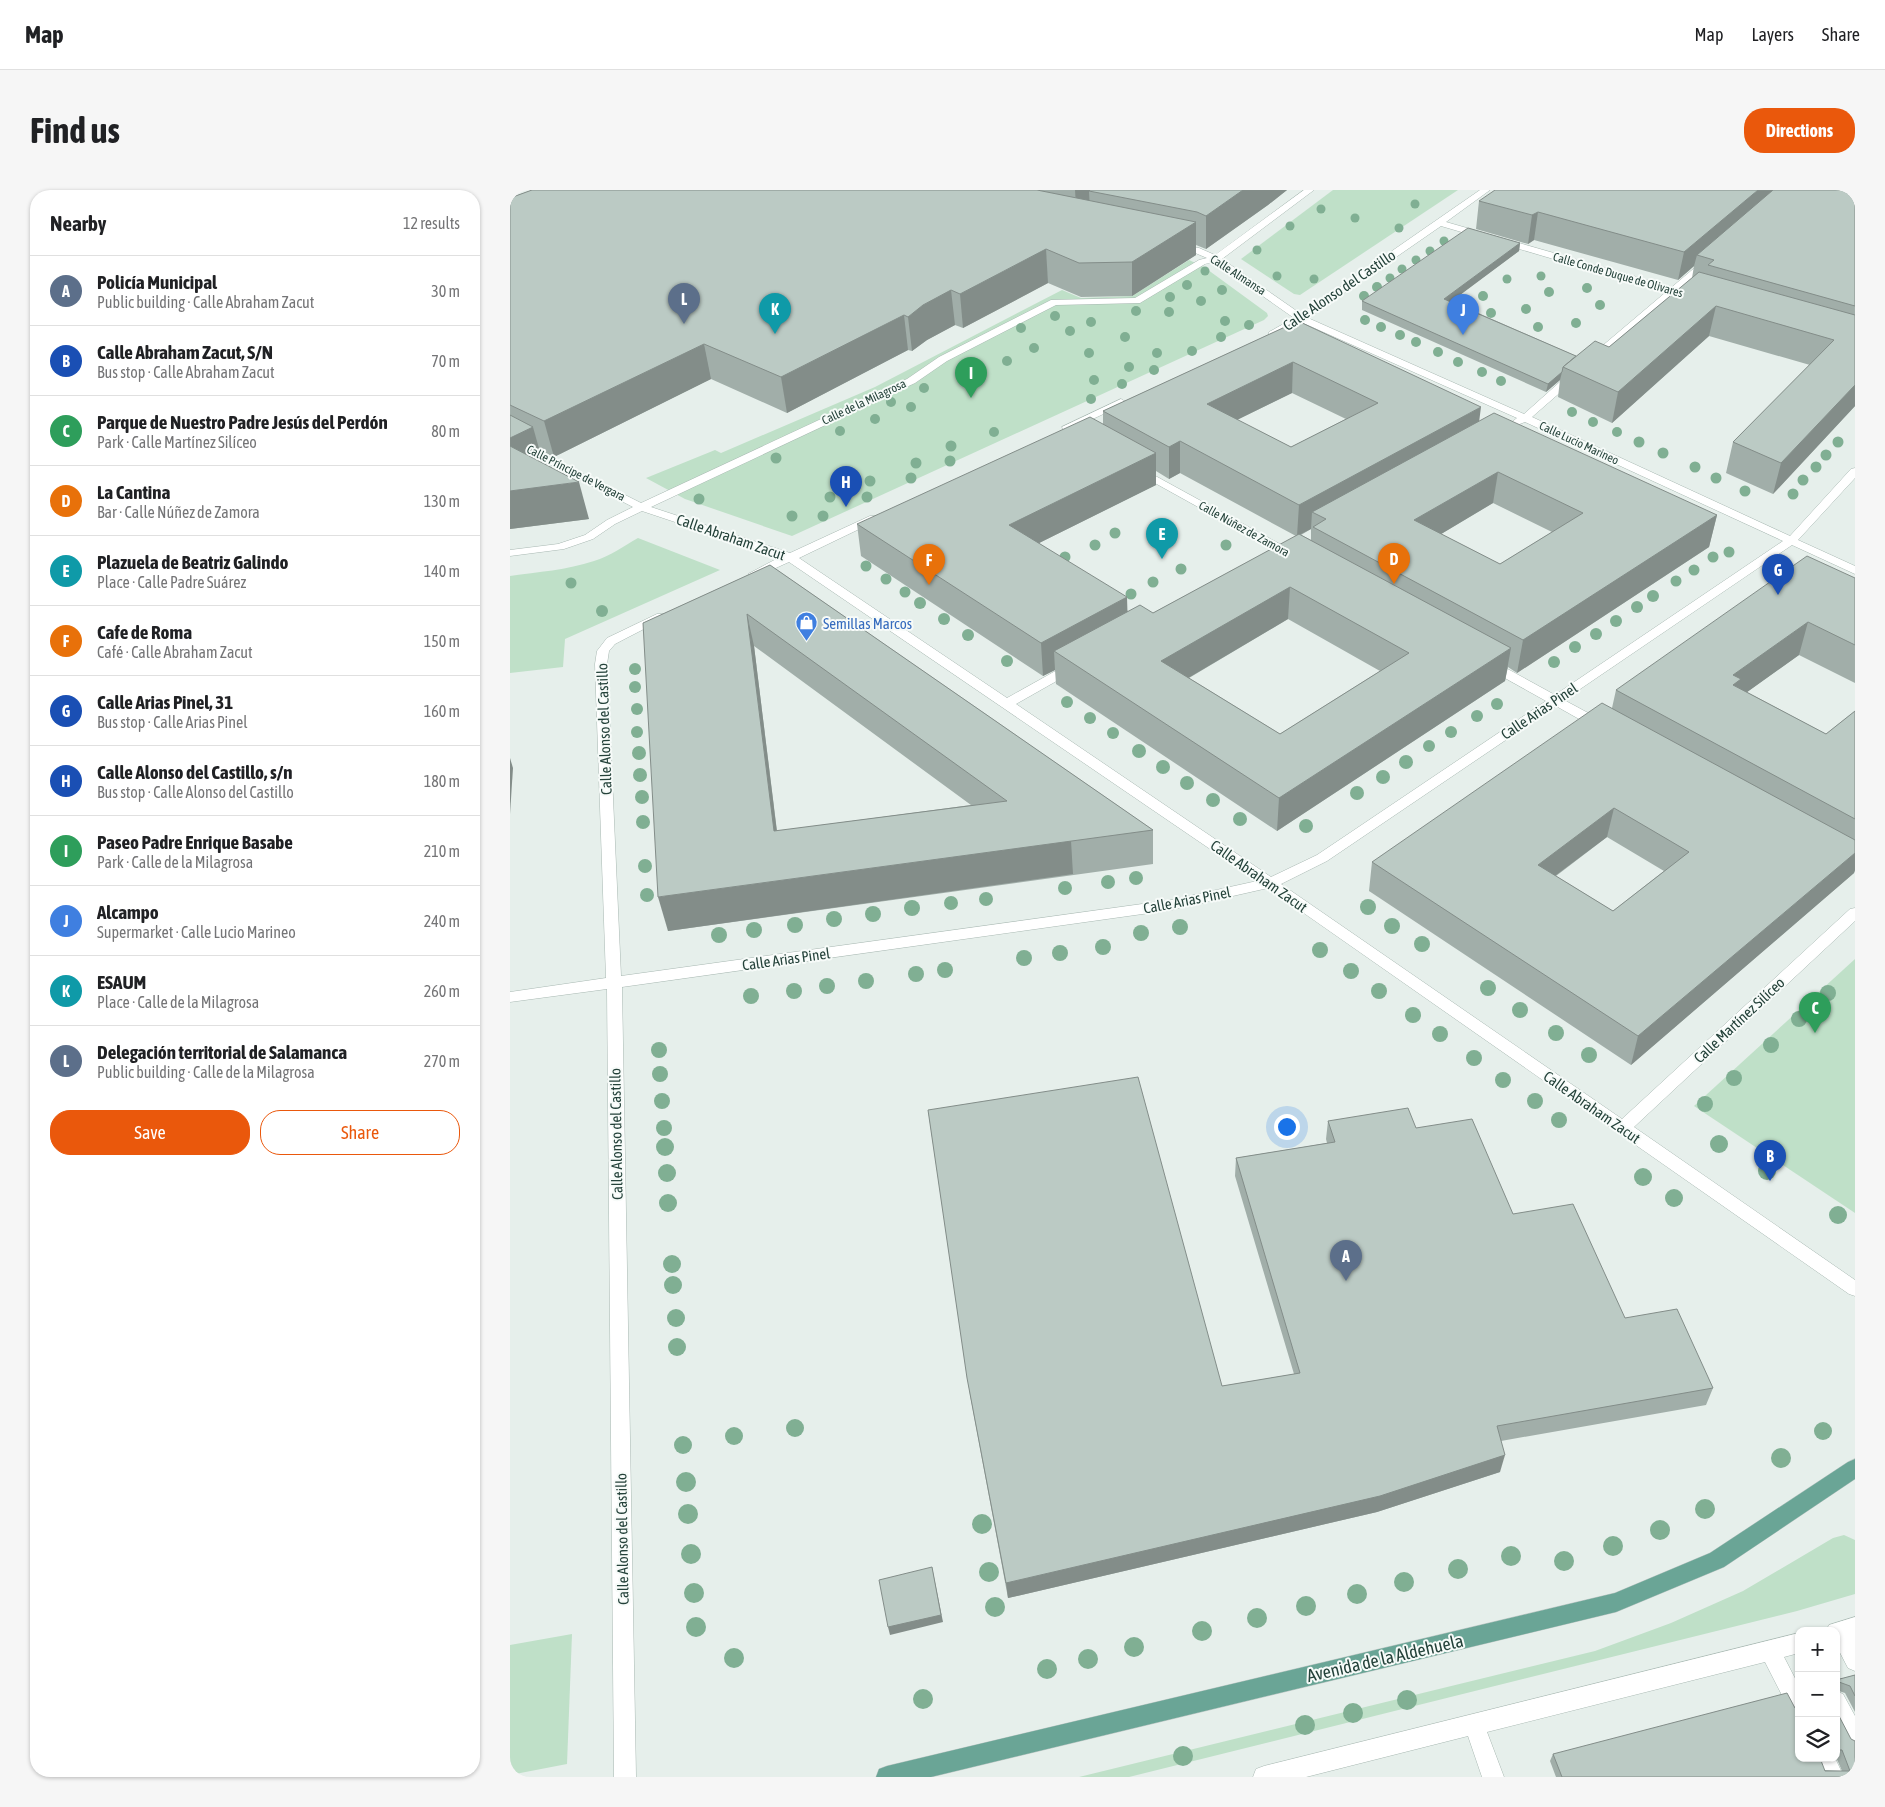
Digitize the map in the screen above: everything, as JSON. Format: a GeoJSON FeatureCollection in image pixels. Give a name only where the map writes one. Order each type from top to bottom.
{"type":"FeatureCollection","features":[{"type":"Feature","properties":{"kind":"main road","name":"Avenida de la Aldehuela"},"geometry":{"type":"LineString","coordinates":[[887,1777],[1616,1602],[1717,1560],[1855,1468]]}},
{"type":"Feature","properties":{"kind":"street"},"geometry":{"type":"LineString","coordinates":[[1290,190],[1307,192]]}},
{"type":"Feature","properties":{"kind":"street","name":"Calle Alonso del Castillo"},"geometry":{"type":"LineString","coordinates":[[1264,338],[1301,318],[1486,190]]}},
{"type":"Feature","properties":{"kind":"street","name":"Calle de la Milagrosa"},"geometry":{"type":"LineString","coordinates":[[510,553],[560,547],[589,537],[611,522],[911,381],[943,359],[1054,302],[1137,301],[1202,262],[1216,259],[1307,192]]}},
{"type":"Feature","properties":{"kind":"street","name":"Calle Conde Duque de Olivares"},"geometry":{"type":"LineString","coordinates":[[1438,222],[1689,296]]}},
{"type":"Feature","properties":{"kind":"street","name":"Calle Almansa"},"geometry":{"type":"LineString","coordinates":[[1167,244],[1196,250],[1216,259],[1301,318]]}},
{"type":"Feature","properties":{"kind":"street"},"geometry":{"type":"LineString","coordinates":[[1504,429],[1524,418],[1713,257]]}},
{"type":"Feature","properties":{"kind":"street","name":"Calle Lucio Marineo"},"geometry":{"type":"LineString","coordinates":[[1301,318],[1855,570]]}},
{"type":"Feature","properties":{"kind":"street"},"geometry":{"type":"LineString","coordinates":[[1078,434],[1062,429],[1129,399]]}},
{"type":"Feature","properties":{"kind":"street","name":"Calle Príncipe de Vergara"},"geometry":{"type":"LineString","coordinates":[[510,440],[642,507]]}},
{"type":"Feature","properties":{"kind":"street","name":"Calle Núñez de Zamora"},"geometry":{"type":"LineString","coordinates":[[1129,464],[1280,553],[1304,562]]}},
{"type":"Feature","properties":{"kind":"street","name":"Calle Arias Pinel"},"geometry":{"type":"LineString","coordinates":[[510,997],[1171,906],[1270,883],[1322,858],[1791,541],[1855,471]]}},
{"type":"Feature","properties":{"kind":"street","name":"Calle Abraham Zacut"},"geometry":{"type":"LineString","coordinates":[[642,507],[790,557],[1270,883],[1855,1289]]}},
{"type":"Feature","properties":{"kind":"street"},"geometry":{"type":"LineString","coordinates":[[747,577],[883,514]]}},
{"type":"Feature","properties":{"kind":"street"},"geometry":{"type":"LineString","coordinates":[[1280,553],[1297,543]]}},
{"type":"Feature","properties":{"kind":"street","name":"Calle Alonso del Castillo"},"geometry":{"type":"LineString","coordinates":[[625,1777],[614,983],[602,657],[603,651],[611,641],[669,613]]}},
{"type":"Feature","properties":{"kind":"street"},"geometry":{"type":"LineString","coordinates":[[1476,656],[1612,732]]}},
{"type":"Feature","properties":{"kind":"street"},"geometry":{"type":"LineString","coordinates":[[1006,704],[1085,660]]}},
{"type":"Feature","properties":{"kind":"street","name":"Calle Martínez Silíceo"},"geometry":{"type":"LineString","coordinates":[[1623,1128],[1855,913]]}},
{"type":"Feature","properties":{"kind":"street"},"geometry":{"type":"LineString","coordinates":[[1844,1630],[1855,1661]]}},
{"type":"Feature","properties":{"kind":"street"},"geometry":{"type":"LineString","coordinates":[[1264,1777],[1795,1644]]}},
{"type":"Feature","properties":{"kind":"street"},"geometry":{"type":"LineString","coordinates":[[1770,1651],[1795,1700]]}},
{"type":"Feature","properties":{"kind":"street"},"geometry":{"type":"LineString","coordinates":[[1840,1709],[1855,1738]]}},
{"type":"Feature","properties":{"kind":"street"},"geometry":{"type":"LineString","coordinates":[[1474,1725],[1493,1777]]}},
{"type":"Feature","properties":{"kind":"street"},"geometry":{"type":"LineString","coordinates":[[1826,1762],[1833,1777]]}},
{"type":"Feature","properties":{"kind":"green space"},"geometry":{"type":"Polygon","coordinates":[[[1333,190],[1458,190],[1300,295],[1294,294],[1241,259],[1333,190]]]}},
{"type":"Feature","properties":{"kind":"green space"},"geometry":{"type":"Polygon","coordinates":[[[1189,260],[1204,267],[1267,313],[1268,316],[1264,320],[792,536],[685,499],[646,478],[715,450],[721,453],[875,387],[1062,290],[1081,298],[1132,296],[1189,260]]]}},
{"type":"Feature","properties":{"kind":"green space"},"geometry":{"type":"Polygon","coordinates":[[[638,538],[720,570],[565,639],[563,667],[510,673],[510,576],[584,564],[617,551],[638,538]]]}},
{"type":"Feature","properties":{"kind":"green space"},"geometry":{"type":"Polygon","coordinates":[[[1855,959],[1855,1213],[1694,1106],[1855,959]]]}},
{"type":"Feature","properties":{"kind":"green space"},"geometry":{"type":"Polygon","coordinates":[[[1844,1535],[1855,1540],[1855,1594],[1797,1611],[1129,1777],[1079,1777],[1595,1651],[1671,1623],[1743,1591],[1833,1538],[1844,1535]]]}},
{"type":"Feature","properties":{"kind":"green space"},"geometry":{"type":"Polygon","coordinates":[[[572,1634],[567,1764],[510,1775],[510,1645],[572,1634]]]}},
{"type":"Feature","properties":{"kind":"building"},"geometry":{"type":"Polygon","coordinates":[[[532,190],[1037,190],[1196,222],[1132,262],[1079,263],[1046,249],[960,294],[951,290],[923,305],[908,317],[904,315],[781,377],[704,344],[544,421],[510,405],[510,198],[532,190]]]}},
{"type":"Feature","properties":{"kind":"building"},"geometry":{"type":"Polygon","coordinates":[[[1090,190],[1243,190],[1206,216],[1197,212],[1090,190]]]}},
{"type":"Feature","properties":{"kind":"building"},"geometry":{"type":"Polygon","coordinates":[[[1495,190],[1758,190],[1684,252],[1538,212],[1532,215],[1479,201],[1495,190]]]}},
{"type":"Feature","properties":{"kind":"building"},"geometry":{"type":"Polygon","coordinates":[[[1773,190],[1855,190],[1855,306],[1708,265],[1714,260],[1697,255],[1773,190]]]}},
{"type":"Feature","properties":{"kind":"building"},"geometry":{"type":"Polygon","coordinates":[[[1468,228],[1520,243],[1444,299],[1576,356],[1548,384],[1362,301],[1468,228]]]}},
{"type":"Feature","properties":{"kind":"building"},"geometry":{"type":"Polygon","coordinates":[[[1699,272],[1855,315],[1855,385],[1781,463],[1733,442],[1834,340],[1716,306],[1618,392],[1563,367],[1595,341],[1609,347],[1699,272]]]}},
{"type":"Feature","properties":{"kind":"building"},"geometry":{"type":"Polygon","coordinates":[[[1298,321],[1481,407],[1299,505],[1180,441],[1169,447],[1103,411],[1298,321]],[[1293,362],[1207,404],[1291,447],[1378,403],[1293,362]]]}},
{"type":"Feature","properties":{"kind":"building"},"geometry":{"type":"Polygon","coordinates":[[[1494,413],[1717,515],[1523,640],[1313,527],[1326,519],[1312,512],[1494,413]],[[1498,472],[1414,520],[1500,564],[1583,513],[1498,472]]]}},
{"type":"Feature","properties":{"kind":"building"},"geometry":{"type":"Polygon","coordinates":[[[510,415],[533,427],[510,438],[510,415]]]}},
{"type":"Feature","properties":{"kind":"building"},"geometry":{"type":"Polygon","coordinates":[[[1090,417],[1156,453],[1009,525],[1127,597],[1041,643],[857,524],[1090,417]]]}},
{"type":"Feature","properties":{"kind":"building"},"geometry":{"type":"Polygon","coordinates":[[[510,446],[579,482],[510,491],[510,446]]]}},
{"type":"Feature","properties":{"kind":"building"},"geometry":{"type":"Polygon","coordinates":[[[1299,534],[1511,648],[1279,798],[1054,651],[1140,605],[1153,613],[1299,534]],[[1290,587],[1161,661],[1280,734],[1409,653],[1290,587]]]}},
{"type":"Feature","properties":{"kind":"building"},"geometry":{"type":"Polygon","coordinates":[[[1807,556],[1855,578],[1855,645],[1808,622],[1733,675],[1741,679],[1733,685],[1826,734],[1855,711],[1855,819],[1616,690],[1807,556]]]}},
{"type":"Feature","properties":{"kind":"building"},"geometry":{"type":"Polygon","coordinates":[[[770,565],[1153,830],[658,897],[643,623],[770,565]],[[747,614],[774,831],[1007,801],[747,614]]]}},
{"type":"Feature","properties":{"kind":"building"},"geometry":{"type":"Polygon","coordinates":[[[1602,703],[1855,840],[1855,853],[1638,1036],[1372,862],[1602,703]],[[1614,808],[1538,865],[1613,911],[1689,852],[1614,808]]]}},
{"type":"Feature","properties":{"kind":"building"},"geometry":{"type":"Polygon","coordinates":[[[1138,1077],[1222,1386],[1300,1373],[1236,1158],[1335,1142],[1328,1121],[1408,1108],[1416,1128],[1472,1119],[1513,1214],[1573,1204],[1625,1318],[1677,1309],[1713,1388],[1497,1426],[1505,1455],[1380,1496],[1006,1583],[967,1378],[928,1110],[1138,1077]]]}},
{"type":"Feature","properties":{"kind":"building"},"geometry":{"type":"Polygon","coordinates":[[[932,1567],[941,1615],[888,1627],[879,1580],[932,1567]]]}},
{"type":"Feature","properties":{"kind":"building"},"geometry":{"type":"Polygon","coordinates":[[[1855,1675],[1855,1696],[1850,1686],[1840,1682],[1840,1679],[1855,1675]]]}},
{"type":"Feature","properties":{"kind":"building"},"geometry":{"type":"Polygon","coordinates":[[[1787,1693],[1795,1708],[1795,1762],[1822,1762],[1825,1771],[1850,1771],[1842,1750],[1840,1750],[1840,1718],[1851,1739],[1855,1741],[1855,1777],[1562,1777],[1553,1754],[1787,1693]]]}},
{"type":"Feature","properties":{"kind":"place","name":"Delegación territorial de Salamanca"},"geometry":{"type":"Point","coordinates":[684,324]}},
{"type":"Feature","properties":{"kind":"place","name":"ESAUM"},"geometry":{"type":"Point","coordinates":[775,334]}},
{"type":"Feature","properties":{"kind":"place","name":"Alcampo"},"geometry":{"type":"Point","coordinates":[1463,335]}},
{"type":"Feature","properties":{"kind":"place","name":"Paseo Padre Enrique Basabe"},"geometry":{"type":"Point","coordinates":[971,398]}},
{"type":"Feature","properties":{"kind":"place","name":"Calle Alonso del Castillo, s/n"},"geometry":{"type":"Point","coordinates":[846,507]}},
{"type":"Feature","properties":{"kind":"place","name":"Plazuela de Beatriz Galindo"},"geometry":{"type":"Point","coordinates":[1162,559]}},
{"type":"Feature","properties":{"kind":"place","name":"La Cantina"},"geometry":{"type":"Point","coordinates":[1394,584]}},
{"type":"Feature","properties":{"kind":"place","name":"Cafe de Roma"},"geometry":{"type":"Point","coordinates":[929,585]}},
{"type":"Feature","properties":{"kind":"place","name":"Calle Arias Pinel, 31"},"geometry":{"type":"Point","coordinates":[1778,595]}},
{"type":"Feature","properties":{"kind":"place","name":"Semillas Marcos"},"geometry":{"type":"Point","coordinates":[807,642]}},
{"type":"Feature","properties":{"kind":"place","name":"Parque de Nuestro Padre Jesús del Perdón"},"geometry":{"type":"Point","coordinates":[1815,1033]}},
{"type":"Feature","properties":{"kind":"place","name":"Calle Abraham Zacut, S/N"},"geometry":{"type":"Point","coordinates":[1770,1181]}},
{"type":"Feature","properties":{"kind":"place","name":"Policía Municipal"},"geometry":{"type":"Point","coordinates":[1346,1281]}}]}
